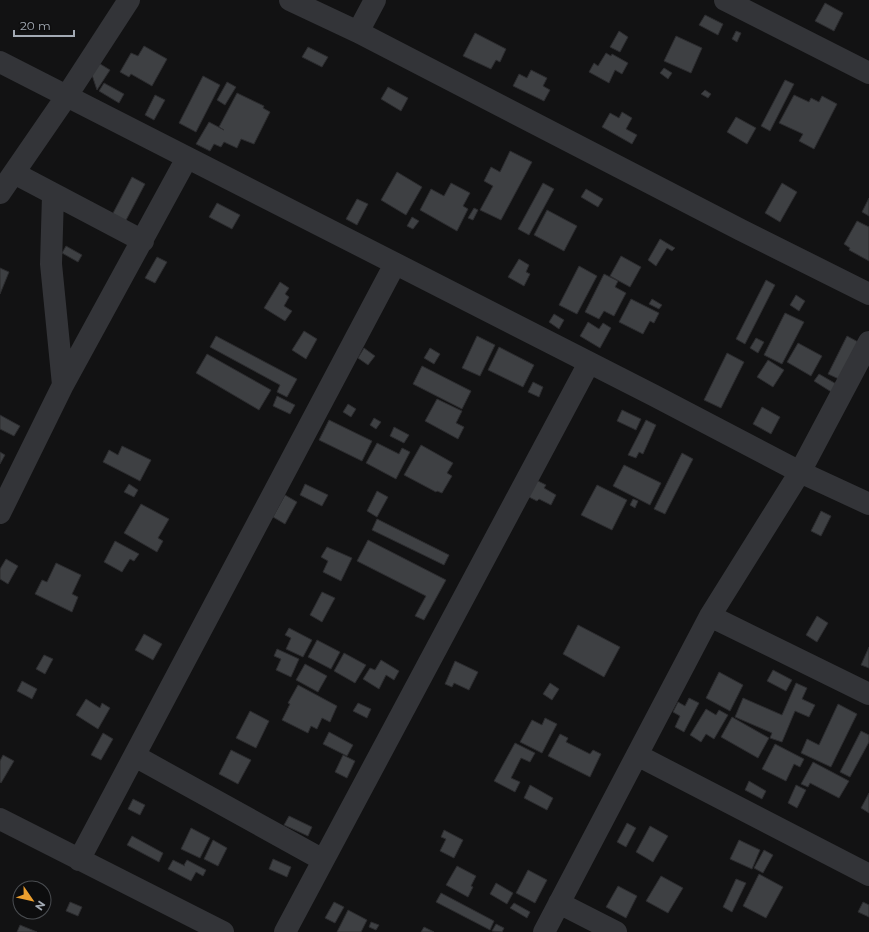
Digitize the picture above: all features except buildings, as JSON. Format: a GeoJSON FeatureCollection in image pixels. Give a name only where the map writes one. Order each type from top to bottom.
{"type":"FeatureCollection","features":[{"type":"Feature","properties":{"kind":"street"},"geometry":{"type":"LineString","coordinates":[[0,193],[66,97],[129,0]]}},
{"type":"Feature","properties":{"kind":"street"},"geometry":{"type":"LineString","coordinates":[[290,0],[358,32],[869,294]]}},
{"type":"Feature","properties":{"kind":"street"},"geometry":{"type":"LineString","coordinates":[[358,32],[375,0]]}},
{"type":"Feature","properties":{"kind":"street"},"geometry":{"type":"LineString","coordinates":[[725,0],[869,73]]}},
{"type":"Feature","properties":{"kind":"street"},"geometry":{"type":"LineString","coordinates":[[0,62],[653,395],[800,472],[869,504]]}},
{"type":"Feature","properties":{"kind":"street"},"geometry":{"type":"LineString","coordinates":[[0,513],[63,385],[187,158]]}},
{"type":"Feature","properties":{"kind":"street"},"geometry":{"type":"LineString","coordinates":[[14,173],[53,195],[143,241]]}},
{"type":"Feature","properties":{"kind":"street"},"geometry":{"type":"LineString","coordinates":[[53,195],[51,264],[63,385]]}},
{"type":"Feature","properties":{"kind":"street"},"geometry":{"type":"LineString","coordinates":[[79,860],[395,264]]}},
{"type":"Feature","properties":{"kind":"street"},"geometry":{"type":"LineString","coordinates":[[544,932],[710,616],[800,472],[869,342]]}},
{"type":"Feature","properties":{"kind":"street"},"geometry":{"type":"LineString","coordinates":[[284,932],[589,363]]}},
{"type":"Feature","properties":{"kind":"street"},"geometry":{"type":"LineString","coordinates":[[710,616],[869,694]]}},
{"type":"Feature","properties":{"kind":"street"},"geometry":{"type":"LineString","coordinates":[[637,755],[869,875]]}},
{"type":"Feature","properties":{"kind":"street"},"geometry":{"type":"LineString","coordinates":[[134,756],[323,860]]}},
{"type":"Feature","properties":{"kind":"street"},"geometry":{"type":"LineString","coordinates":[[0,819],[223,932]]}},
{"type":"Feature","properties":{"kind":"street"},"geometry":{"type":"LineString","coordinates":[[559,903],[616,932]]}}]}
